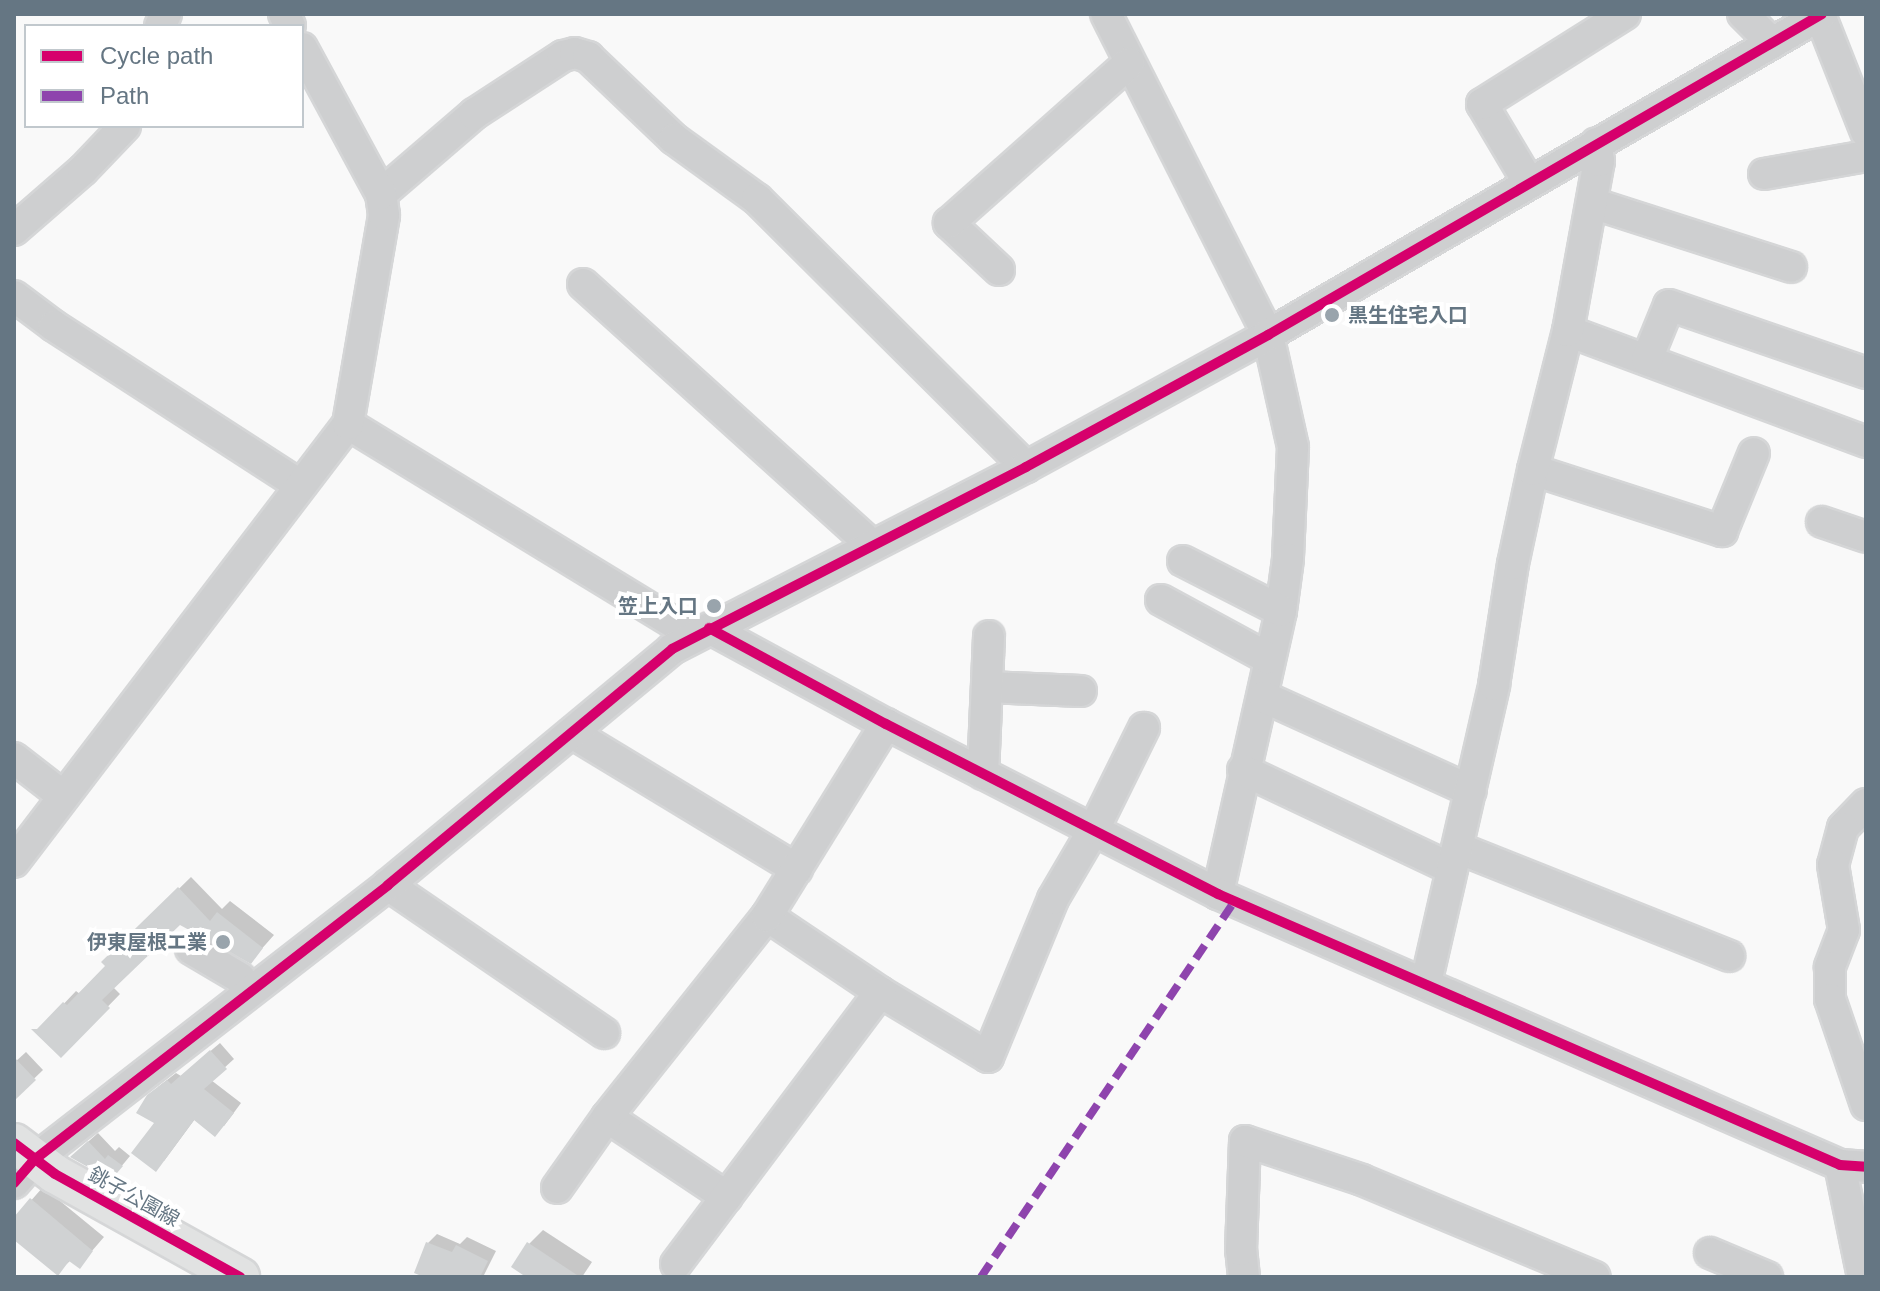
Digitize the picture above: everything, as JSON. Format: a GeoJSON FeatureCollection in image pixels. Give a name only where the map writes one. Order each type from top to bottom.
{"type":"FeatureCollection","features":[{"type":"Feature","properties":{"kind":"main road","name":"銚子公園線"},"geometry":{"type":"LineString","coordinates":[[21,1162],[240,1277]]}},
{"type":"Feature","properties":{"kind":"street"},"geometry":{"type":"LineString","coordinates":[[1529,183],[1482,104],[1625,14]]}},
{"type":"Feature","properties":{"kind":"street"},"geometry":{"type":"LineString","coordinates":[[1743,14],[1772,43]]}},
{"type":"Feature","properties":{"kind":"street"},"geometry":{"type":"LineString","coordinates":[[21,1162],[388,885],[672,649],[701,632],[1026,467],[1268,335],[1821,14],[1866,132]]}},
{"type":"Feature","properties":{"kind":"street"},"geometry":{"type":"LineString","coordinates":[[999,270],[949,223],[1122,32],[1268,335],[1293,447],[1288,559],[1281,611],[1268,658],[1264,697],[1243,770],[1218,894]]}},
{"type":"Feature","properties":{"kind":"street"},"geometry":{"type":"LineString","coordinates":[[14,862],[348,424],[383,231],[381,194],[304,52]]}},
{"type":"Feature","properties":{"kind":"street"},"geometry":{"type":"LineString","coordinates":[[381,194],[474,114],[563,56],[575,53],[588,57],[674,139],[757,199],[1026,467]]}},
{"type":"Feature","properties":{"kind":"street"},"geometry":{"type":"LineString","coordinates":[[14,230],[83,170],[123,128]]}},
{"type":"Feature","properties":{"kind":"street"},"geometry":{"type":"LineString","coordinates":[[1426,983],[1471,791],[1533,470],[1568,331],[1599,161],[1596,143]]}},
{"type":"Feature","properties":{"kind":"street"},"geometry":{"type":"LineString","coordinates":[[1764,174],[1866,156]]}},
{"type":"Feature","properties":{"kind":"street"},"geometry":{"type":"LineString","coordinates":[[1592,203],[1791,267]]}},
{"type":"Feature","properties":{"kind":"street"},"geometry":{"type":"LineString","coordinates":[[583,284],[872,545]]}},
{"type":"Feature","properties":{"kind":"street"},"geometry":{"type":"LineString","coordinates":[[14,296],[54,326],[300,485]]}},
{"type":"Feature","properties":{"kind":"street"},"geometry":{"type":"LineString","coordinates":[[1647,359],[1669,305],[1866,373]]}},
{"type":"Feature","properties":{"kind":"street"},"geometry":{"type":"LineString","coordinates":[[1568,331],[1866,442]]}},
{"type":"Feature","properties":{"kind":"street"},"geometry":{"type":"LineString","coordinates":[[348,424],[701,632],[1218,894],[1853,1166],[1863,1277]]}},
{"type":"Feature","properties":{"kind":"street"},"geometry":{"type":"LineString","coordinates":[[1533,470],[1722,531],[1754,453]]}},
{"type":"Feature","properties":{"kind":"street"},"geometry":{"type":"LineString","coordinates":[[1822,522],[1866,537]]}},
{"type":"Feature","properties":{"kind":"street"},"geometry":{"type":"LineString","coordinates":[[1183,561],[1281,611]]}},
{"type":"Feature","properties":{"kind":"street"},"geometry":{"type":"LineString","coordinates":[[1161,600],[1268,658]]}},
{"type":"Feature","properties":{"kind":"street"},"geometry":{"type":"LineString","coordinates":[[983,774],[989,636]]}},
{"type":"Feature","properties":{"kind":"street"},"geometry":{"type":"LineString","coordinates":[[987,687],[1081,691]]}},
{"type":"Feature","properties":{"kind":"street"},"geometry":{"type":"LineString","coordinates":[[1264,697],[1471,791]]}},
{"type":"Feature","properties":{"kind":"street"},"geometry":{"type":"LineString","coordinates":[[557,1188],[607,1117],[767,916],[886,724]]}},
{"type":"Feature","properties":{"kind":"street"},"geometry":{"type":"LineString","coordinates":[[767,916],[880,992],[988,1057],[1053,899],[1094,829],[1144,728]]}},
{"type":"Feature","properties":{"kind":"street"},"geometry":{"type":"LineString","coordinates":[[572,733],[797,869]]}},
{"type":"Feature","properties":{"kind":"street"},"geometry":{"type":"LineString","coordinates":[[14,758],[63,796]]}},
{"type":"Feature","properties":{"kind":"street"},"geometry":{"type":"LineString","coordinates":[[1243,770],[1455,858],[1729,956]]}},
{"type":"Feature","properties":{"kind":"street"},"geometry":{"type":"LineString","coordinates":[[1866,804],[1843,828],[1833,865],[1844,930],[1830,967],[1830,999],[1866,1105]]}},
{"type":"Feature","properties":{"kind":"street"},"geometry":{"type":"LineString","coordinates":[[388,885],[604,1033]]}},
{"type":"Feature","properties":{"kind":"street"},"geometry":{"type":"LineString","coordinates":[[191,949],[240,978]]}},
{"type":"Feature","properties":{"kind":"street"},"geometry":{"type":"LineString","coordinates":[[676,1264],[880,992]]}},
{"type":"Feature","properties":{"kind":"street"},"geometry":{"type":"LineString","coordinates":[[607,1117],[727,1197]]}},
{"type":"Feature","properties":{"kind":"street"},"geometry":{"type":"LineString","coordinates":[[1244,1277],[1241,1250],[1245,1141],[1362,1180],[1595,1277]]}},
{"type":"Feature","properties":{"kind":"street"},"geometry":{"type":"LineString","coordinates":[[1710,1253],[1767,1277]]}},
{"type":"Feature","properties":{"kind":"building"},"geometry":{"type":"Polygon","coordinates":[[[178,887],[210,921],[217,912],[263,948],[251,964],[180,925],[102,1000],[110,1008],[61,1058],[31,1029],[37,1029],[63,1002],[67,1005],[105,966],[101,962],[178,887]]]}},
{"type":"Feature","properties":{"kind":"building"},"geometry":{"type":"Polygon","coordinates":[[[210,1050],[227,1069],[204,1089],[234,1113],[215,1137],[194,1120],[156,1172],[131,1153],[154,1123],[136,1113],[147,1095],[167,1080],[171,1084],[210,1050]]]}},
{"type":"Feature","properties":{"kind":"building"},"geometry":{"type":"Polygon","coordinates":[[[14,1057],[36,1080],[14,1101],[14,1057]]]}},
{"type":"Feature","properties":{"kind":"building"},"geometry":{"type":"Polygon","coordinates":[[[88,1141],[105,1159],[108,1155],[123,1166],[111,1180],[70,1157],[88,1141]]]}},
{"type":"Feature","properties":{"kind":"building"},"geometry":{"type":"Polygon","coordinates":[[[30,1198],[93,1251],[80,1269],[69,1261],[58,1276],[14,1240],[14,1217],[30,1198]]]}},
{"type":"Feature","properties":{"kind":"building"},"geometry":{"type":"Polygon","coordinates":[[[426,1242],[452,1252],[456,1245],[488,1261],[480,1277],[424,1277],[414,1273],[426,1242]]]}},
{"type":"Feature","properties":{"kind":"building"},"geometry":{"type":"Polygon","coordinates":[[[527,1242],[580,1277],[526,1277],[511,1267],[527,1242]]]}},
{"type":"Feature","properties":{"kind":"marked path"},"geometry":{"type":"LineString","coordinates":[[981,1277],[1235,901]]}},
{"type":"Feature","properties":{"kind":"cycle path"},"geometry":{"type":"LineString","coordinates":[[14,1183],[34,1160],[388,885],[672,649],[1026,467],[1268,335],[1822,14]]}},
{"type":"Feature","properties":{"kind":"cycle path"},"geometry":{"type":"LineString","coordinates":[[709,628],[886,724],[1218,894],[1840,1165],[1866,1167]]}},
{"type":"Feature","properties":{"kind":"cycle path"},"geometry":{"type":"LineString","coordinates":[[14,1143],[55,1174],[240,1277]]}},
{"type":"Feature","properties":{"kind":"place","name":"黒生住宅入口"},"geometry":{"type":"Point","coordinates":[1332,315]}},
{"type":"Feature","properties":{"kind":"place","name":"笠上入口"},"geometry":{"type":"Point","coordinates":[714,606]}},
{"type":"Feature","properties":{"kind":"place","name":"伊東屋根エ業"},"geometry":{"type":"Point","coordinates":[223,942]}}]}
